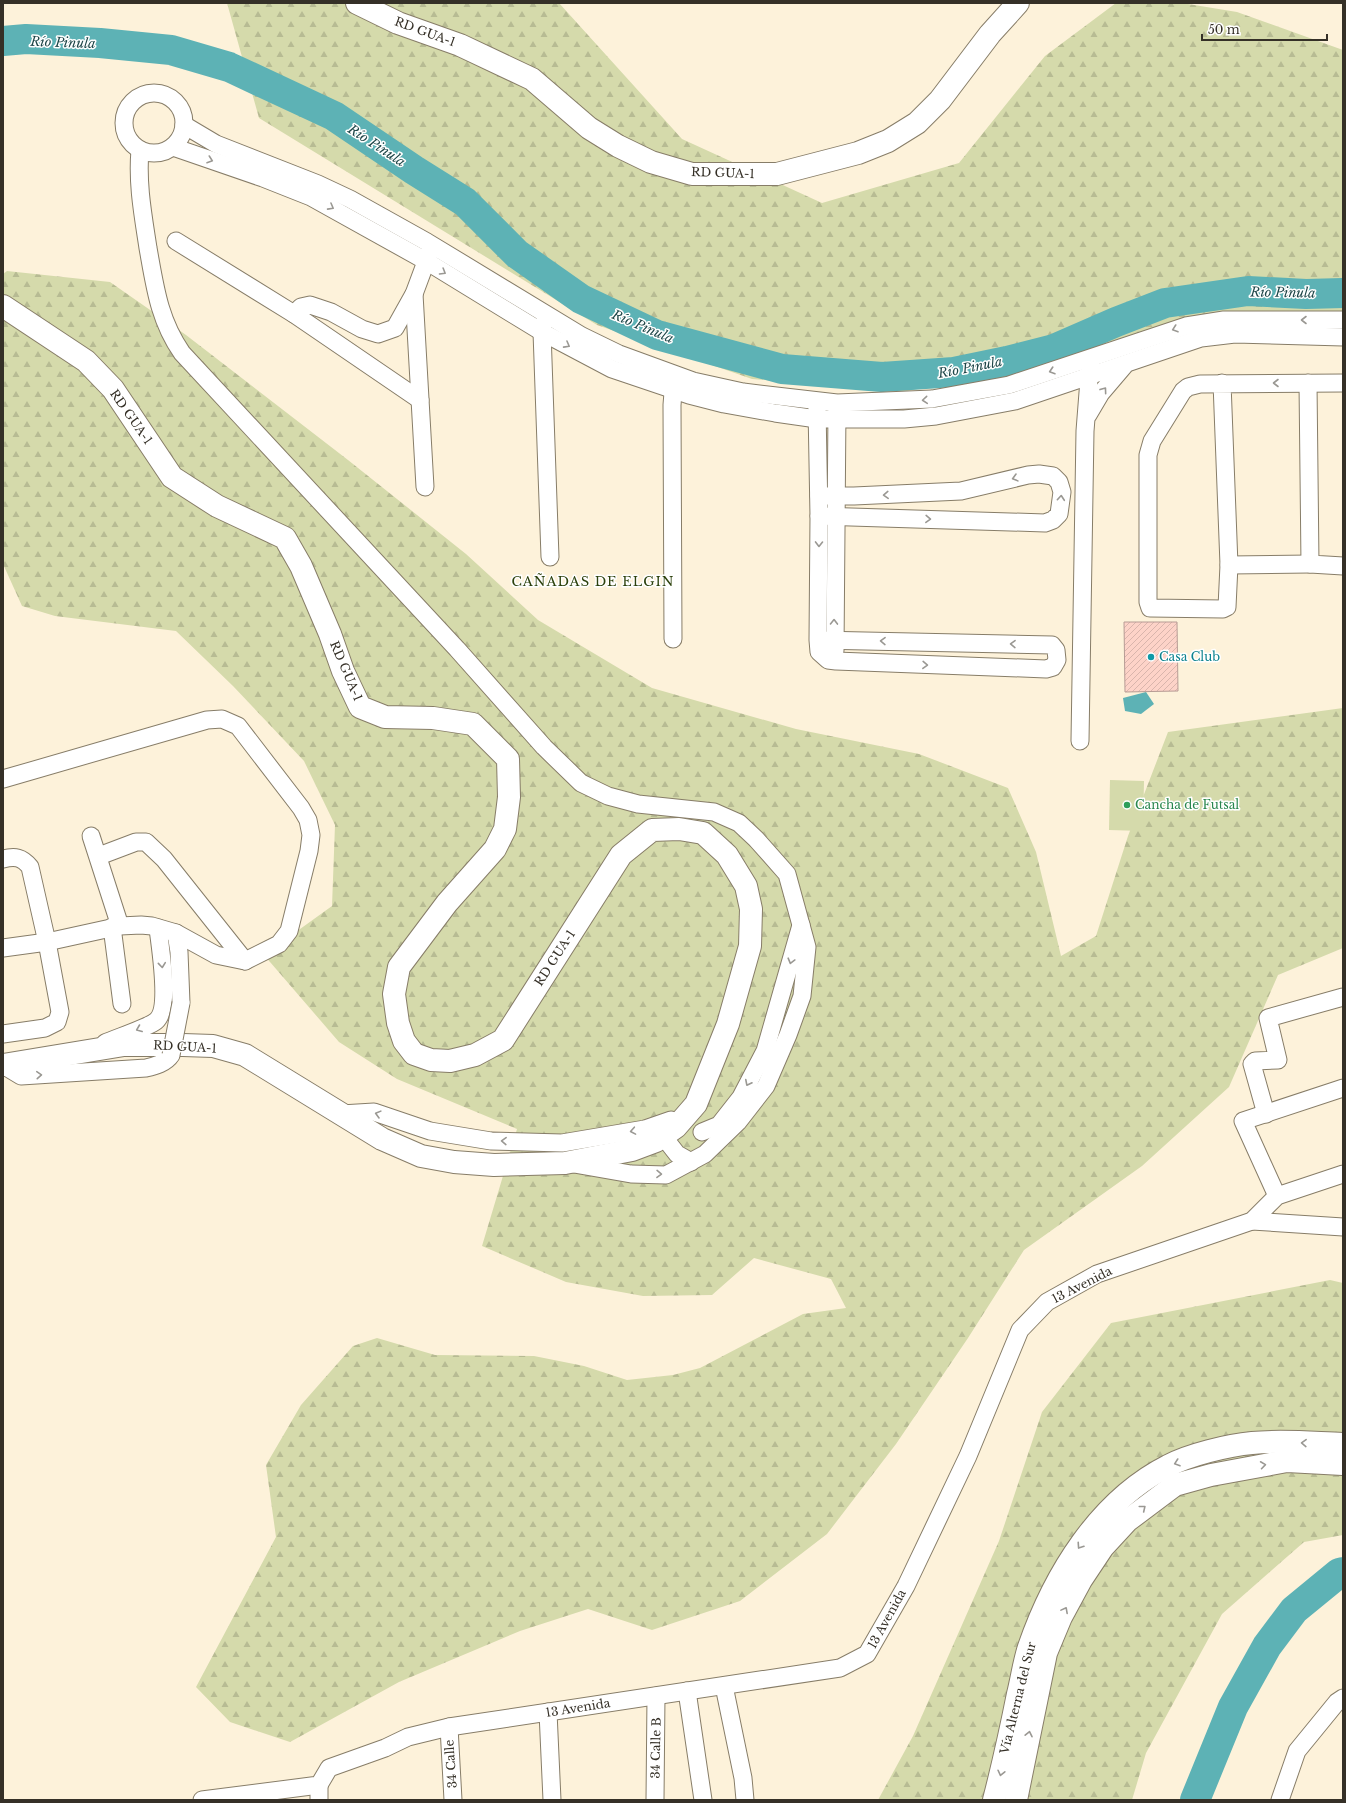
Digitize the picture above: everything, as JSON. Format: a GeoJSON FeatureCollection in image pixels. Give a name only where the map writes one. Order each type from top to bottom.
{"type":"FeatureCollection","features":[{"type":"Feature","properties":{"kind":"main road","name":"RD GUA-1"},"geometry":{"type":"LineString","coordinates":[[358,3],[398,22],[460,45],[532,79],[589,128],[618,146],[651,162],[692,174],[777,174],[858,153],[888,141],[917,123],[940,100],[986,39],[1018,3]]}},
{"type":"Feature","properties":{"kind":"main road","name":"RD GUA-1"},"geometry":{"type":"LineString","coordinates":[[3,306],[86,361],[112,389],[172,476],[217,506],[285,538],[301,566],[330,634],[343,671],[360,707],[385,718],[433,718],[473,724],[508,759],[509,797],[505,829],[494,849],[447,903],[399,967],[394,994],[398,1022],[404,1041],[414,1054],[431,1060],[450,1061],[475,1055],[503,1040],[621,855],[652,830],[679,829],[703,833],[727,855],[746,886],[751,909],[750,946],[728,1024],[696,1104],[676,1127],[667,1128],[656,1141],[632,1150],[565,1163],[494,1165],[454,1162],[421,1156],[382,1139],[245,1055],[213,1046],[124,1046],[3,1065]]}},
{"type":"Feature","properties":{"kind":"main road","name":"Vía Alterna del Sur"},"geometry":{"type":"LineString","coordinates":[[994,1800],[1032,1641],[1045,1607],[1066,1567],[1090,1532],[1115,1504],[1140,1483],[1169,1465],[1206,1453],[1251,1443],[1283,1442],[1343,1444]]}},
{"type":"Feature","properties":{"kind":"main road","name":"Vía Alterna del Sur"},"geometry":{"type":"LineString","coordinates":[[1016,1800],[1046,1653],[1061,1617],[1081,1580],[1103,1547],[1127,1521],[1175,1485],[1211,1475],[1287,1461],[1343,1464]]}},
{"type":"Feature","properties":{"kind":"street"},"geometry":{"type":"LineString","coordinates":[[151,93],[167,96],[180,108],[184,125],[179,141],[173,147],[157,154],[148,153],[140,150],[128,139],[124,122],[125,114],[135,100],[151,93]]}},
{"type":"Feature","properties":{"kind":"street"},"geometry":{"type":"LineString","coordinates":[[184,125],[216,144],[318,184],[350,199],[433,246],[582,336],[674,382],[742,408],[817,419],[837,411],[972,393],[1009,385],[1186,326],[1224,320],[1343,320]]}},
{"type":"Feature","properties":{"kind":"street"},"geometry":{"type":"LineString","coordinates":[[173,147],[263,178],[311,197],[426,261],[542,332],[612,368],[674,382],[693,381],[743,392],[816,401],[837,411],[904,419],[976,410],[1015,401],[1089,377],[1192,340],[1218,335],[1343,338]]}},
{"type":"Feature","properties":{"kind":"street"},"geometry":{"type":"LineString","coordinates":[[140,150],[140,199],[158,303],[170,336],[182,353],[456,649],[544,747],[581,783],[615,798],[638,804],[714,812],[739,823],[756,839],[787,874],[807,947],[802,996],[788,1035],[766,1086],[738,1122],[705,1154],[666,1175],[631,1174],[565,1163]]}},
{"type":"Feature","properties":{"kind":"street"},"geometry":{"type":"LineString","coordinates":[[176,241],[294,314],[420,400]]}},
{"type":"Feature","properties":{"kind":"street"},"geometry":{"type":"LineString","coordinates":[[294,314],[301,307],[310,305],[331,312],[362,330],[378,334],[395,328],[414,294],[433,246]]}},
{"type":"Feature","properties":{"kind":"street"},"geometry":{"type":"LineString","coordinates":[[414,294],[425,487]]}},
{"type":"Feature","properties":{"kind":"street"},"geometry":{"type":"LineString","coordinates":[[544,314],[542,332],[550,557]]}},
{"type":"Feature","properties":{"kind":"street"},"geometry":{"type":"LineString","coordinates":[[1080,741],[1086,419],[1092,358]]}},
{"type":"Feature","properties":{"kind":"street"},"geometry":{"type":"LineString","coordinates":[[1086,419],[1101,393],[1126,364]]}},
{"type":"Feature","properties":{"kind":"street"},"geometry":{"type":"LineString","coordinates":[[673,639],[674,382]]}},
{"type":"Feature","properties":{"kind":"street"},"geometry":{"type":"LineString","coordinates":[[1222,383],[1229,565],[1227,607],[1150,608],[1148,605],[1148,455],[1150,447],[1183,391],[1188,387],[1200,384],[1222,383],[1343,383]]}},
{"type":"Feature","properties":{"kind":"street"},"geometry":{"type":"LineString","coordinates":[[1308,383],[1310,564]]}},
{"type":"Feature","properties":{"kind":"street"},"geometry":{"type":"LineString","coordinates":[[816,401],[819,496],[827,516],[826,640],[819,652],[828,660],[836,661],[1046,670],[1053,667],[1057,660],[1056,650],[1052,645],[826,640]]}},
{"type":"Feature","properties":{"kind":"street"},"geometry":{"type":"LineString","coordinates":[[827,516],[836,496],[837,411]]}},
{"type":"Feature","properties":{"kind":"street"},"geometry":{"type":"LineString","coordinates":[[819,496],[961,491],[1028,475],[1039,474],[1053,476],[1059,482],[1062,492],[1059,514],[1053,520],[1045,523],[827,516]]}},
{"type":"Feature","properties":{"kind":"street"},"geometry":{"type":"LineString","coordinates":[[1229,565],[1310,564],[1343,566]]}},
{"type":"Feature","properties":{"kind":"street"},"geometry":{"type":"LineString","coordinates":[[3,779],[207,720],[222,719],[238,726],[301,808],[308,820],[311,835],[309,851],[289,931],[279,944],[245,961],[216,955],[176,933],[152,926],[141,925],[116,926],[47,942],[3,948]]}},
{"type":"Feature","properties":{"kind":"street"},"geometry":{"type":"LineString","coordinates":[[91,836],[99,856],[116,926],[122,1004]]}},
{"type":"Feature","properties":{"kind":"street"},"geometry":{"type":"LineString","coordinates":[[99,856],[136,842],[146,842],[164,859],[245,961]]}},
{"type":"Feature","properties":{"kind":"street"},"geometry":{"type":"LineString","coordinates":[[3,859],[19,858],[25,860],[30,867],[47,942],[60,1012],[57,1022],[45,1028],[3,1034]]}},
{"type":"Feature","properties":{"kind":"street"},"geometry":{"type":"LineString","coordinates":[[702,1132],[720,1125],[741,1097],[764,1051],[801,923]]}},
{"type":"Feature","properties":{"kind":"street"},"geometry":{"type":"LineString","coordinates":[[82,1052],[150,1024],[159,1017],[164,1003],[158,928]]}},
{"type":"Feature","properties":{"kind":"street"},"geometry":{"type":"LineString","coordinates":[[3,1065],[21,1076],[146,1068],[168,1059],[171,1055],[181,1003],[179,952],[176,933]]}},
{"type":"Feature","properties":{"kind":"street"},"geometry":{"type":"LineString","coordinates":[[1266,1114],[1252,1064],[1255,1061],[1278,1060],[1268,1018],[1343,997]]}},
{"type":"Feature","properties":{"kind":"street"},"geometry":{"type":"LineString","coordinates":[[1277,1196],[1243,1121],[1343,1088]]}},
{"type":"Feature","properties":{"kind":"street"},"geometry":{"type":"LineString","coordinates":[[341,1114],[374,1112],[430,1131],[491,1140],[562,1143],[645,1129],[667,1128],[676,1154],[691,1162]]}},
{"type":"Feature","properties":{"kind":"street","name":"13 Avenida"},"geometry":{"type":"LineString","coordinates":[[202,1800],[319,1792],[329,1768],[385,1748],[408,1737],[449,1727],[840,1668],[867,1654],[906,1586],[968,1456],[1020,1330],[1048,1302],[1097,1274],[1252,1221],[1277,1196],[1343,1174]]}},
{"type":"Feature","properties":{"kind":"street"},"geometry":{"type":"LineString","coordinates":[[1252,1221],[1343,1226]]}},
{"type":"Feature","properties":{"kind":"street"},"geometry":{"type":"LineString","coordinates":[[724,1686],[743,1778],[745,1800]]}},
{"type":"Feature","properties":{"kind":"street"},"geometry":{"type":"LineString","coordinates":[[687,1692],[703,1800]]}},
{"type":"Feature","properties":{"kind":"street","name":"34 Calle B"},"geometry":{"type":"LineString","coordinates":[[655,1800],[656,1696]]}},
{"type":"Feature","properties":{"kind":"street"},"geometry":{"type":"LineString","coordinates":[[1280,1800],[1297,1751],[1336,1702],[1343,1698]]}},
{"type":"Feature","properties":{"kind":"street"},"geometry":{"type":"LineString","coordinates":[[548,1712],[552,1800]]}},
{"type":"Feature","properties":{"kind":"street","name":"34 Calle"},"geometry":{"type":"LineString","coordinates":[[449,1727],[453,1800]]}},
{"type":"Feature","properties":{"kind":"green space"},"geometry":{"type":"Polygon","coordinates":[[[227,3],[559,3],[682,139],[822,203],[959,163],[1045,56],[1116,3],[1182,3],[1237,12],[1343,50],[1343,316],[1049,363],[902,392],[752,379],[597,325],[259,118],[227,3]]]}},
{"type":"Feature","properties":{"kind":"green space"},"geometry":{"type":"Polygon","coordinates":[[[7,271],[110,282],[186,335],[348,460],[466,554],[538,620],[652,688],[796,729],[919,754],[1008,788],[1036,852],[1061,956],[1096,936],[1128,836],[1168,732],[1343,708],[1343,948],[1278,975],[1229,1087],[1142,1166],[1024,1250],[968,1338],[896,1444],[827,1534],[740,1601],[652,1630],[588,1609],[520,1631],[399,1682],[290,1742],[230,1722],[196,1687],[276,1537],[266,1465],[301,1405],[353,1346],[377,1338],[435,1355],[534,1356],[584,1366],[627,1380],[673,1375],[700,1368],[803,1314],[846,1308],[831,1279],[754,1258],[712,1295],[643,1296],[566,1282],[482,1246],[517,1129],[397,1079],[339,1042],[264,955],[332,906],[335,825],[304,761],[233,686],[176,631],[55,616],[22,606],[3,564],[3,274],[7,271]]]}},
{"type":"Feature","properties":{"kind":"green space","name":"Cancha de Futsal"},"geometry":{"type":"Polygon","coordinates":[[[1110,780],[1144,781],[1143,831],[1109,830],[1110,780]]]}},
{"type":"Feature","properties":{"kind":"green space"},"geometry":{"type":"Polygon","coordinates":[[[1330,1280],[1343,1283],[1343,1535],[1304,1542],[1222,1614],[1146,1753],[1132,1800],[878,1800],[913,1736],[999,1541],[1042,1412],[1111,1323],[1330,1280]]]}},
{"type":"Feature","properties":{"kind":"water"},"geometry":{"type":"Polygon","coordinates":[[[1146,692],[1154,704],[1141,714],[1125,711],[1123,698],[1146,692]]]}},
{"type":"Feature","properties":{"kind":"building","name":"Casa Club"},"geometry":{"type":"Polygon","coordinates":[[[1124,622],[1177,622],[1178,691],[1125,692],[1124,622]]]}},
{"type":"Feature","properties":{"kind":"waterway","name":"Río Pinula"},"geometry":{"type":"LineString","coordinates":[[3,41],[26,39],[100,43],[171,50],[229,67],[334,116],[414,170],[465,202],[517,254],[581,299],[657,335],[782,369],[882,377],[954,372],[1054,349],[1116,322],[1165,303],[1248,291],[1306,294],[1343,293]]}},
{"type":"Feature","properties":{"kind":"waterway"},"geometry":{"type":"LineString","coordinates":[[1195,1800],[1233,1707],[1267,1646],[1294,1610],[1339,1573],[1343,1572]]}},
{"type":"Feature","properties":{"kind":"place","name":"Casa Club"},"geometry":{"type":"Point","coordinates":[1151,657]}},
{"type":"Feature","properties":{"kind":"place","name":"Cancha de Futsal"},"geometry":{"type":"Point","coordinates":[1127,805]}},
{"type":"Feature","properties":{"kind":"district","name":"CAÑADAS DE ELGIN"},"geometry":{"type":"Point","coordinates":[593,581]}}]}
